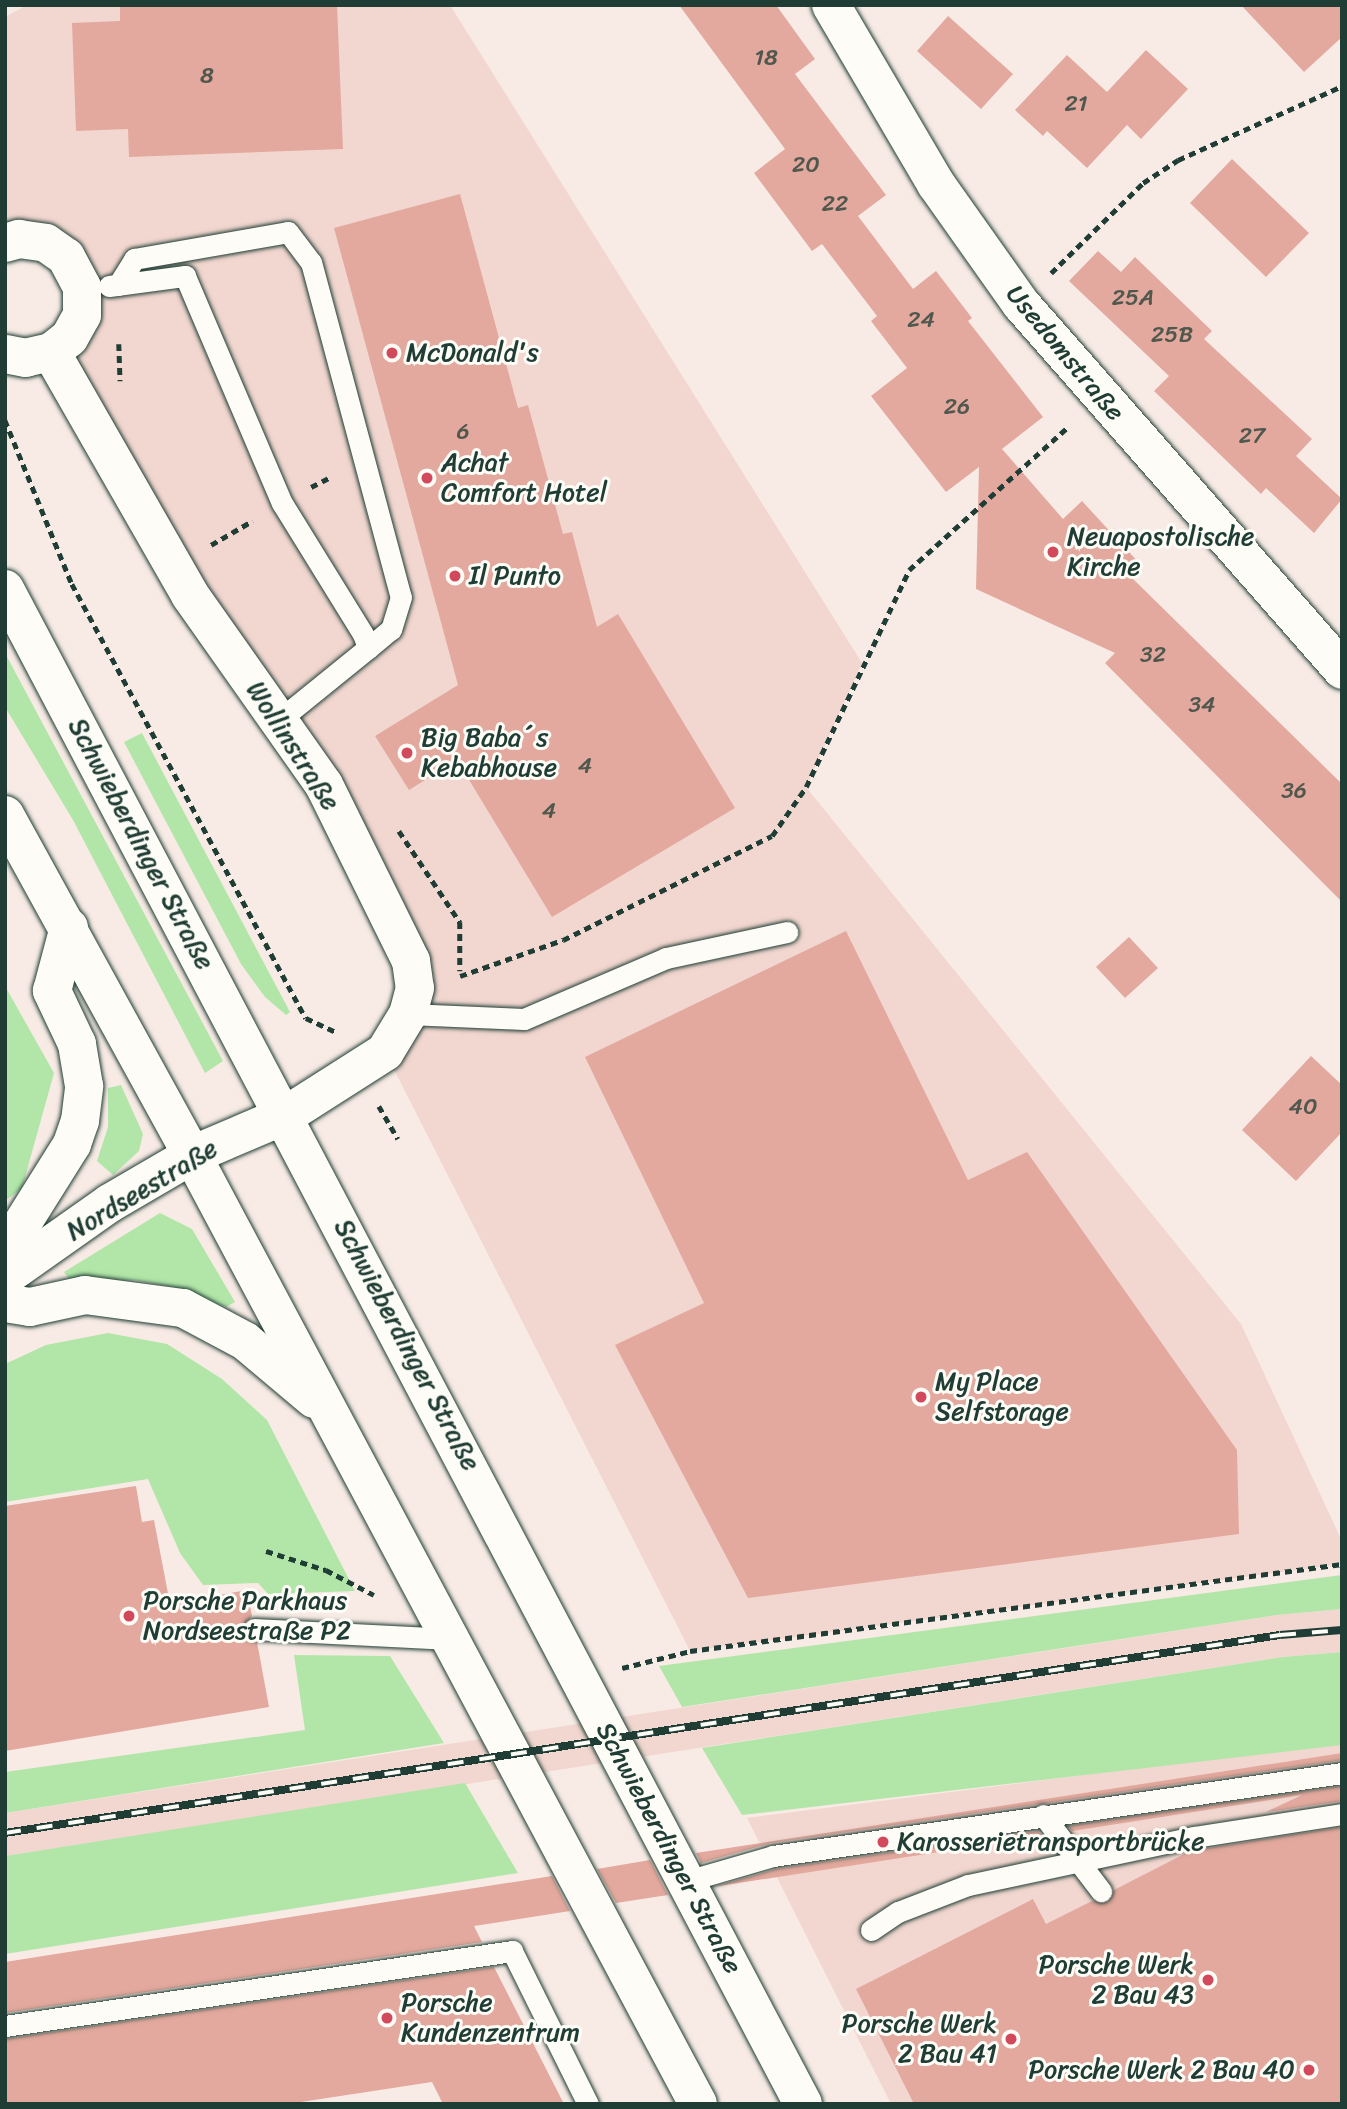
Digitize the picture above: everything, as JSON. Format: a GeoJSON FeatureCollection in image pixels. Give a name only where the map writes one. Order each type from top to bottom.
{"type":"FeatureCollection","features":[{"type":"Feature","properties":{"kind":"main road","name":"Usedomstraße"},"geometry":{"type":"LineString","coordinates":[[831,5],[936,184],[1021,304],[1342,670]]}},
{"type":"Feature","properties":{"kind":"main road"},"geometry":{"type":"LineString","coordinates":[[5,243],[46,243],[104,286],[69,338],[51,352],[26,358],[5,354]]}},
{"type":"Feature","properties":{"kind":"main road","name":"Wollinstraße"},"geometry":{"type":"LineString","coordinates":[[51,352],[190,595],[324,785],[411,961],[415,988],[408,1014],[385,1052],[286,1115]]}},
{"type":"Feature","properties":{"kind":"main road","name":"Schwieberdinger Straße"},"geometry":{"type":"LineString","coordinates":[[5,589],[286,1115],[803,2104]]}},
{"type":"Feature","properties":{"kind":"main road"},"geometry":{"type":"LineString","coordinates":[[5,815],[69,927],[192,1155],[698,2104]]}},
{"type":"Feature","properties":{"kind":"main road"},"geometry":{"type":"LineString","coordinates":[[5,1251],[72,1144],[80,1121],[84,1086],[78,1044],[52,991],[69,927]]}},
{"type":"Feature","properties":{"kind":"main road","name":"Nordseestraße"},"geometry":{"type":"LineString","coordinates":[[5,1277],[110,1203],[192,1155],[286,1115]]}},
{"type":"Feature","properties":{"kind":"main road"},"geometry":{"type":"LineString","coordinates":[[5,1303],[30,1307],[85,1296],[183,1308],[245,1341],[329,1412]]}},
{"type":"Feature","properties":{"kind":"lane"},"geometry":{"type":"LineString","coordinates":[[104,286],[134,259],[288,232],[311,262],[401,597],[391,629],[279,720]]}},
{"type":"Feature","properties":{"kind":"lane"},"geometry":{"type":"LineString","coordinates":[[104,286],[185,276],[282,503],[368,648]]}},
{"type":"Feature","properties":{"kind":"lane"},"geometry":{"type":"LineString","coordinates":[[408,1014],[524,1019],[666,958],[787,932]]}},
{"type":"Feature","properties":{"kind":"lane"},"geometry":{"type":"LineString","coordinates":[[254,1629],[450,1639]]}},
{"type":"Feature","properties":{"kind":"lane"},"geometry":{"type":"LineString","coordinates":[[687,1881],[773,1856],[1342,1773]]}},
{"type":"Feature","properties":{"kind":"lane"},"geometry":{"type":"LineString","coordinates":[[871,1930],[898,1912],[968,1885],[1194,1837],[1342,1814]]}},
{"type":"Feature","properties":{"kind":"lane"},"geometry":{"type":"LineString","coordinates":[[1043,1815],[1101,1891]]}},
{"type":"Feature","properties":{"kind":"lane"},"geometry":{"type":"LineString","coordinates":[[5,2026],[512,1951],[588,2104]]}},
{"type":"Feature","properties":{"kind":"path"},"geometry":{"type":"LineString","coordinates":[[1021,304],[1143,183],[1178,160],[1342,86]]}},
{"type":"Feature","properties":{"kind":"path"},"geometry":{"type":"LineString","coordinates":[[104,286],[124,394]]}},
{"type":"Feature","properties":{"kind":"path"},"geometry":{"type":"LineString","coordinates":[[5,421],[72,584],[306,1018]]}},
{"type":"Feature","properties":{"kind":"path"},"geometry":{"type":"LineString","coordinates":[[460,976],[564,940],[772,836],[806,787],[909,570],[1062,435]]}},
{"type":"Feature","properties":{"kind":"path"},"geometry":{"type":"LineString","coordinates":[[203,534],[218,557]]}},
{"type":"Feature","properties":{"kind":"path"},"geometry":{"type":"LineString","coordinates":[[266,1552],[326,1570],[382,1598]]}},
{"type":"Feature","properties":{"kind":"path"},"geometry":{"type":"LineString","coordinates":[[618,1669],[690,1651],[1342,1564]]}},
{"type":"Feature","properties":{"kind":"shaded area"},"geometry":{"type":"Polygon","coordinates":[[[27,5],[450,5],[862,663],[806,787],[1241,1324],[1342,1541],[1342,1564],[690,1651],[385,1052],[411,961],[51,352],[69,338],[66,257],[5,243],[5,17],[27,5]]]}},
{"type":"Feature","properties":{"kind":"shaded area"},"geometry":{"type":"Polygon","coordinates":[[[1342,1609],[1342,1652],[1283,1657],[5,1856],[5,1813],[1277,1615],[1342,1609]]]}},
{"type":"Feature","properties":{"kind":"shaded area"},"geometry":{"type":"Polygon","coordinates":[[[1342,1742],[1342,2104],[891,2104],[747,1818],[1342,1742]]]}},
{"type":"Feature","properties":{"kind":"green space"},"geometry":{"type":"Polygon","coordinates":[[[5,653],[223,1061],[205,1073],[73,820],[5,707],[5,653]]]}},
{"type":"Feature","properties":{"kind":"green space"},"geometry":{"type":"Polygon","coordinates":[[[142,733],[290,1012],[286,1015],[265,997],[241,964],[124,742],[142,733]]]}},
{"type":"Feature","properties":{"kind":"green space"},"geometry":{"type":"Polygon","coordinates":[[[5,986],[54,1073],[22,1188],[5,1201],[5,986]]]}},
{"type":"Feature","properties":{"kind":"green space"},"geometry":{"type":"Polygon","coordinates":[[[121,1085],[143,1134],[139,1151],[113,1175],[97,1161],[108,1127],[108,1088],[121,1085]]]}},
{"type":"Feature","properties":{"kind":"green space"},"geometry":{"type":"Polygon","coordinates":[[[160,1213],[192,1229],[235,1302],[226,1307],[173,1287],[134,1280],[72,1283],[64,1272],[160,1213]]]}},
{"type":"Feature","properties":{"kind":"green space"},"geometry":{"type":"Polygon","coordinates":[[[108,1333],[167,1344],[222,1379],[267,1420],[355,1591],[268,1594],[258,1583],[203,1585],[180,1553],[148,1479],[5,1502],[5,1364],[46,1345],[108,1333]]]}},
{"type":"Feature","properties":{"kind":"green space"},"geometry":{"type":"Polygon","coordinates":[[[1342,1575],[1342,1609],[1277,1615],[682,1707],[659,1666],[1342,1575]]]}},
{"type":"Feature","properties":{"kind":"green space"},"geometry":{"type":"Polygon","coordinates":[[[1342,1652],[1342,1745],[742,1815],[702,1748],[1283,1657],[1342,1652]]]}},
{"type":"Feature","properties":{"kind":"green space"},"geometry":{"type":"Polygon","coordinates":[[[294,1655],[390,1656],[444,1743],[5,1813],[5,1772],[305,1730],[294,1655]]]}},
{"type":"Feature","properties":{"kind":"green space"},"geometry":{"type":"Polygon","coordinates":[[[465,1783],[518,1873],[5,1954],[5,1856],[465,1783]]]}},
{"type":"Feature","properties":{"kind":"building"},"geometry":{"type":"Polygon","coordinates":[[[120,5],[337,5],[343,149],[129,157],[128,129],[76,131],[72,23],[120,21],[120,5]]]}},
{"type":"Feature","properties":{"kind":"building"},"geometry":{"type":"Polygon","coordinates":[[[679,5],[776,5],[815,59],[795,74],[886,195],[858,216],[913,289],[936,271],[972,318],[968,321],[1043,417],[1002,449],[1063,519],[1082,501],[1140,564],[1129,575],[1342,784],[1342,902],[1105,663],[1115,653],[976,589],[979,467],[946,492],[871,396],[907,368],[871,321],[877,316],[822,244],[812,251],[754,173],[785,149],[679,5]]]}},
{"type":"Feature","properties":{"kind":"building"},"geometry":{"type":"Polygon","coordinates":[[[1241,5],[1342,5],[1342,37],[1304,72],[1241,5]]]}},
{"type":"Feature","properties":{"kind":"building"},"geometry":{"type":"Polygon","coordinates":[[[948,16],[1013,74],[981,109],[917,51],[948,16]]]}},
{"type":"Feature","properties":{"kind":"building"},"geometry":{"type":"Polygon","coordinates":[[[1146,50],[1188,89],[1141,139],[1127,125],[1087,168],[1047,131],[1043,136],[1015,110],[1067,55],[1107,92],[1146,50]]]}},
{"type":"Feature","properties":{"kind":"building"},"geometry":{"type":"Polygon","coordinates":[[[1232,159],[1309,233],[1266,277],[1190,203],[1232,159]]]}},
{"type":"Feature","properties":{"kind":"building"},"geometry":{"type":"Polygon","coordinates":[[[460,194],[518,408],[528,405],[563,534],[572,532],[597,627],[618,614],[735,808],[552,917],[457,760],[409,790],[375,736],[458,685],[334,228],[460,194]]]}},
{"type":"Feature","properties":{"kind":"building"},"geometry":{"type":"Polygon","coordinates":[[[1098,251],[1121,272],[1135,257],[1212,331],[1204,339],[1312,439],[1296,456],[1342,499],[1314,533],[1266,488],[1261,494],[1154,391],[1169,376],[1069,281],[1098,251]]]}},
{"type":"Feature","properties":{"kind":"building","name":"My Place Selfstorage"},"geometry":{"type":"Polygon","coordinates":[[[846,931],[968,1180],[1027,1152],[1237,1450],[1239,1534],[748,1598],[615,1345],[704,1303],[585,1057],[846,931]]]}},
{"type":"Feature","properties":{"kind":"building"},"geometry":{"type":"Polygon","coordinates":[[[1129,937],[1158,968],[1125,998],[1096,967],[1129,937]]]}},
{"type":"Feature","properties":{"kind":"building"},"geometry":{"type":"Polygon","coordinates":[[[1311,1056],[1342,1085],[1342,1132],[1296,1181],[1242,1130],[1311,1056]]]}},
{"type":"Feature","properties":{"kind":"building","name":"Porsche Parkhaus Nordseestraße P2"},"geometry":{"type":"Polygon","coordinates":[[[136,1486],[142,1522],[154,1520],[170,1604],[247,1590],[252,1616],[241,1629],[246,1640],[257,1642],[269,1707],[5,1751],[5,1506],[136,1486]]]}},
{"type":"Feature","properties":{"kind":"building"},"geometry":{"type":"Polygon","coordinates":[[[1342,1753],[1342,1760],[771,1843],[701,1863],[696,1853],[1342,1753]]]}},
{"type":"Feature","properties":{"kind":"building"},"geometry":{"type":"Polygon","coordinates":[[[1342,1786],[1342,1801],[1266,1812],[1302,1795],[1072,1831],[1068,1826],[1342,1786]]]}},
{"type":"Feature","properties":{"kind":"building"},"geometry":{"type":"Polygon","coordinates":[[[1342,1827],[1342,2104],[914,2104],[856,1989],[1033,1899],[1046,1924],[1092,1901],[1108,1902],[1114,1890],[1190,1851],[1342,1827]]]}},
{"type":"Feature","properties":{"kind":"building"},"geometry":{"type":"Polygon","coordinates":[[[1038,1831],[1042,1836],[713,1887],[776,1869],[1038,1831]]]}},
{"type":"Feature","properties":{"kind":"building"},"geometry":{"type":"Polygon","coordinates":[[[650,1860],[668,1895],[616,1903],[597,1869],[650,1860]]]}},
{"type":"Feature","properties":{"kind":"building"},"geometry":{"type":"Polygon","coordinates":[[[552,1876],[570,1911],[474,1926],[482,1942],[5,2013],[5,1962],[552,1876]]]}},
{"type":"Feature","properties":{"kind":"building","name":"Porsche Kundenzentrum"},"geometry":{"type":"Polygon","coordinates":[[[494,1967],[564,2104],[443,2104],[432,2082],[288,2104],[5,2104],[5,2039],[494,1967]]]}},
{"type":"Feature","properties":{"kind":"railway"},"geometry":{"type":"LineString","coordinates":[[5,1833],[1280,1635],[1342,1630]]}},
{"type":"Feature","properties":{"kind":"place","name":"McDonald's"},"geometry":{"type":"Point","coordinates":[392,353]}},
{"type":"Feature","properties":{"kind":"place","name":"Achat Comfort Hotel"},"geometry":{"type":"Point","coordinates":[427,478]}},
{"type":"Feature","properties":{"kind":"place","name":"Neuapostolische Kirche"},"geometry":{"type":"Point","coordinates":[1053,552]}},
{"type":"Feature","properties":{"kind":"place","name":"Il Punto"},"geometry":{"type":"Point","coordinates":[455,576]}},
{"type":"Feature","properties":{"kind":"place","name":"Big Baba´s Kebabhouse"},"geometry":{"type":"Point","coordinates":[407,753]}},
{"type":"Feature","properties":{"kind":"place","name":"My Place Selfstorage"},"geometry":{"type":"Point","coordinates":[921,1397]}},
{"type":"Feature","properties":{"kind":"place","name":"Porsche Parkhaus Nordseestraße P2"},"geometry":{"type":"Point","coordinates":[129,1616]}},
{"type":"Feature","properties":{"kind":"place","name":"Karosserietransportbrücke"},"geometry":{"type":"Point","coordinates":[883,1842]}},
{"type":"Feature","properties":{"kind":"place","name":"Porsche Werk 2 Bau 43"},"geometry":{"type":"Point","coordinates":[1208,1980]}},
{"type":"Feature","properties":{"kind":"place","name":"Porsche Kundenzentrum"},"geometry":{"type":"Point","coordinates":[387,2018]}},
{"type":"Feature","properties":{"kind":"place","name":"Porsche Werk 2 Bau 41"},"geometry":{"type":"Point","coordinates":[1011,2039]}},
{"type":"Feature","properties":{"kind":"place","name":"Porsche Werk 2 Bau 40"},"geometry":{"type":"Point","coordinates":[1309,2070]}}]}
